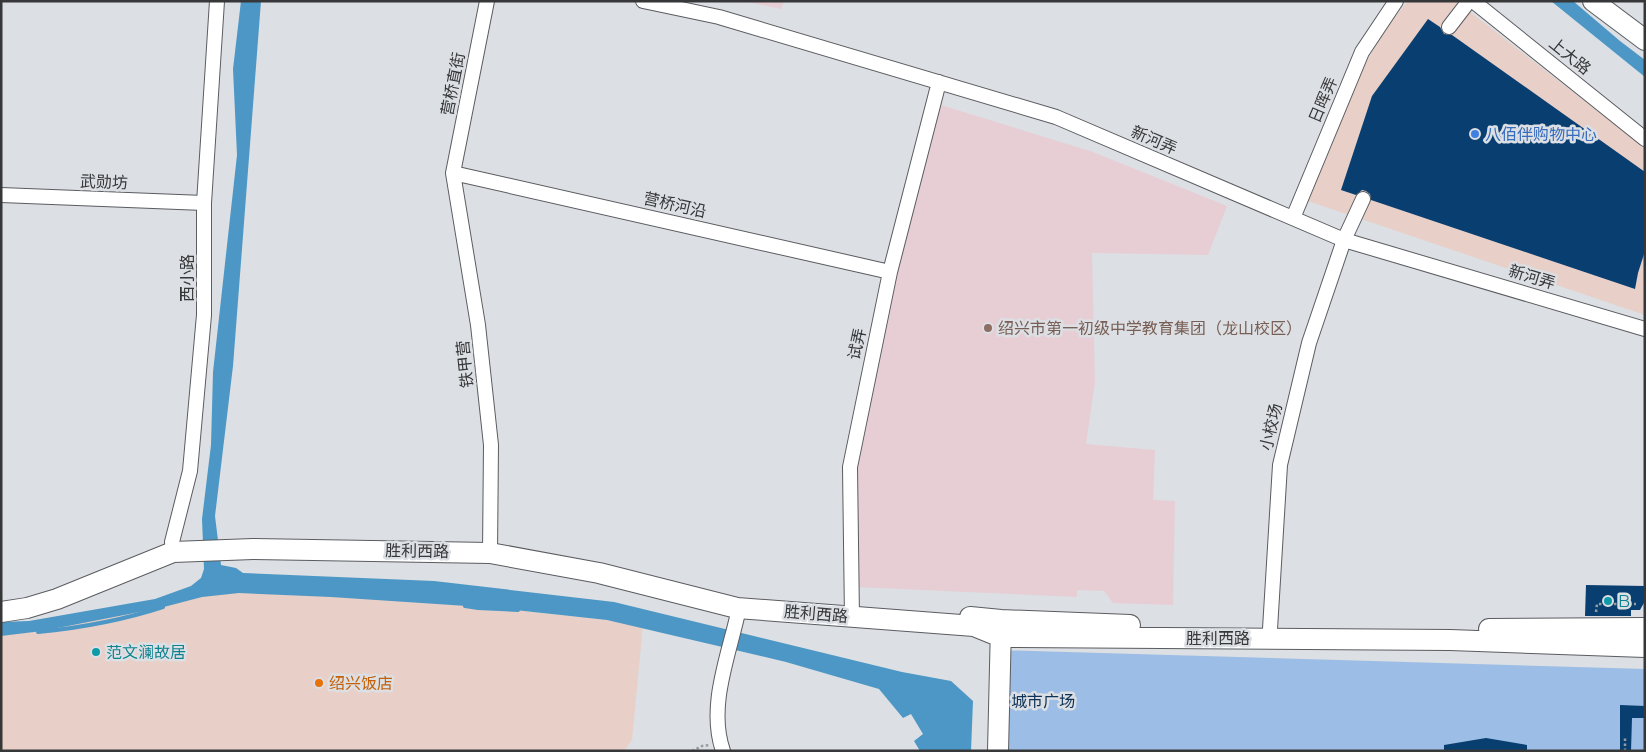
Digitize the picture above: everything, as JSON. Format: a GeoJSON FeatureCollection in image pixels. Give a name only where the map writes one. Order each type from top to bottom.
{"type":"FeatureCollection","features":[{"type":"Feature","properties":{"kind":"main road"},"geometry":{"type":"LineString","coordinates":[[1593,1],[1645,40]]}},
{"type":"Feature","properties":{"kind":"main road","name":"胜利西路"},"geometry":{"type":"LineString","coordinates":[[1,600],[34,595],[156,546],[222,545],[274,538],[491,547],[600,561],[738,599],[851,613],[1001,628],[1645,647]]}},
{"type":"Feature","properties":{"kind":"main road","name":"胜利西路"},"geometry":{"type":"LineString","coordinates":[[1,612],[27,608],[57,599],[181,546]]}},
{"type":"Feature","properties":{"kind":"main road","name":"胜利西路"},"geometry":{"type":"LineString","coordinates":[[491,547],[599,573],[738,618],[851,613]]}},
{"type":"Feature","properties":{"kind":"main road"},"geometry":{"type":"LineString","coordinates":[[998,751],[1001,628]]}},
{"type":"Feature","properties":{"kind":"main road","name":"胜利西路"},"geometry":{"type":"LineString","coordinates":[[1001,628],[1645,628]]}},
{"type":"Feature","properties":{"kind":"street","name":"西小路"},"geometry":{"type":"LineString","coordinates":[[181,546],[190,471],[204,315],[204,203],[217,1]]}},
{"type":"Feature","properties":{"kind":"street","name":"营桥直街"},"geometry":{"type":"LineString","coordinates":[[453,173],[488,1]]}},
{"type":"Feature","properties":{"kind":"street","name":"新河弄"},"geometry":{"type":"LineString","coordinates":[[643,1],[719,17],[1056,117],[1344,240],[1645,329]]}},
{"type":"Feature","properties":{"kind":"street","name":"日晖弄"},"geometry":{"type":"LineString","coordinates":[[1293,218],[1362,52],[1396,1]]}},
{"type":"Feature","properties":{"kind":"street"},"geometry":{"type":"LineString","coordinates":[[1449,27],[1469,1]]}},
{"type":"Feature","properties":{"kind":"street","name":"上大路"},"geometry":{"type":"LineString","coordinates":[[1473,1],[1645,138]]}},
{"type":"Feature","properties":{"kind":"street","name":"试弄"},"geometry":{"type":"LineString","coordinates":[[851,613],[850,467],[890,272],[940,82]]}},
{"type":"Feature","properties":{"kind":"street","name":"营桥河沿"},"geometry":{"type":"LineString","coordinates":[[453,173],[890,272]]}},
{"type":"Feature","properties":{"kind":"street","name":"铁甲营"},"geometry":{"type":"LineString","coordinates":[[453,173],[478,325],[491,445],[491,547]]}},
{"type":"Feature","properties":{"kind":"street","name":"武勋坊"},"geometry":{"type":"LineString","coordinates":[[1,195],[204,203]]}},
{"type":"Feature","properties":{"kind":"street","name":"小校场"},"geometry":{"type":"LineString","coordinates":[[1270,629],[1280,464],[1309,343],[1344,240],[1363,199]]}},
{"type":"Feature","properties":{"kind":"street"},"geometry":{"type":"LineString","coordinates":[[722,745],[719,696],[724,668],[738,618]]}},
{"type":"Feature","properties":{"kind":"path"},"geometry":{"type":"LineString","coordinates":[[1596,612],[1596,604],[1636,604]]}},
{"type":"Feature","properties":{"kind":"path"},"geometry":{"type":"LineString","coordinates":[[1625,738],[1625,751]]}},
{"type":"Feature","properties":{"kind":"path"},"geometry":{"type":"LineString","coordinates":[[692,751],[702,746],[722,745]]}},
{"type":"Feature","properties":{"kind":"shaded area"},"geometry":{"type":"Polygon","coordinates":[[[241,1],[261,1],[233,366],[215,516],[221,565],[236,568],[243,573],[434,581],[614,602],[902,672],[951,681],[973,701],[971,751],[920,751],[914,741],[923,734],[911,714],[903,718],[879,689],[786,662],[607,620],[497,608],[239,593],[202,597],[160,608],[42,631],[1,636],[1,622],[29,621],[155,599],[191,586],[201,578],[204,569],[202,519],[211,445],[213,372],[237,155],[233,69],[241,1]]]}},
{"type":"Feature","properties":{"kind":"shaded area"},"geometry":{"type":"Polygon","coordinates":[[[743,1],[784,1],[781,9],[743,1]]]}},
{"type":"Feature","properties":{"kind":"shaded area","name":"八佰伴购物中心"},"geometry":{"type":"Polygon","coordinates":[[[1408,1],[1456,1],[1645,148],[1645,315],[1308,201],[1361,71],[1389,24],[1408,1]]]}},
{"type":"Feature","properties":{"kind":"shaded area"},"geometry":{"type":"Polygon","coordinates":[[[1551,1],[1573,1],[1645,60],[1645,77],[1551,1]]]}},
{"type":"Feature","properties":{"kind":"shaded area","name":"绍兴市第一初级中学教育集团（龙山校区）"},"geometry":{"type":"Polygon","coordinates":[[[941,105],[1093,152],[1227,206],[1208,255],[1092,253],[1095,382],[1086,444],[1155,450],[1153,500],[1175,501],[1173,605],[1113,603],[1104,591],[1077,590],[1077,597],[854,587],[850,467],[941,105]]]}},
{"type":"Feature","properties":{"kind":"shaded area","name":"绍兴饭店"},"geometry":{"type":"Polygon","coordinates":[[[277,584],[643,624],[632,740],[624,751],[1,751],[1,625],[52,622],[277,584]]]}},
{"type":"Feature","properties":{"kind":"green space","name":"城市广场"},"geometry":{"type":"Polygon","coordinates":[[[995,650],[1645,669],[1645,751],[991,751],[995,650]]]}},
{"type":"Feature","properties":{"kind":"building","name":"八佰伴购物中心"},"geometry":{"type":"Polygon","coordinates":[[[1428,19],[1440,27],[1444,34],[1452,35],[1645,172],[1645,251],[1635,289],[1371,200],[1370,194],[1366,191],[1362,190],[1356,195],[1341,190],[1372,96],[1428,19]]]}},
{"type":"Feature","properties":{"kind":"building","name":"B"},"geometry":{"type":"Polygon","coordinates":[[[1586,585],[1645,586],[1645,601],[1640,610],[1631,610],[1631,616],[1585,616],[1586,585]]]}},
{"type":"Feature","properties":{"kind":"building"},"geometry":{"type":"Polygon","coordinates":[[[1620,705],[1645,706],[1645,718],[1632,718],[1631,751],[1620,751],[1620,705]]]}},
{"type":"Feature","properties":{"kind":"building"},"geometry":{"type":"Polygon","coordinates":[[[1486,738],[1527,745],[1527,751],[1444,751],[1444,745],[1486,738]]]}},
{"type":"Feature","properties":{"kind":"waterway"},"geometry":{"type":"LineString","coordinates":[[465,606],[518,610]]}},
{"type":"Feature","properties":{"kind":"waterway"},"geometry":{"type":"LineString","coordinates":[[38,632],[101,623],[163,607]]}},
{"type":"Feature","properties":{"kind":"place","name":"八佰伴购物中心"},"geometry":{"type":"Point","coordinates":[1475,134]}},
{"type":"Feature","properties":{"kind":"place","name":"绍兴市第一初级中学教育集团（龙山校区）"},"geometry":{"type":"Point","coordinates":[988,328]}},
{"type":"Feature","properties":{"kind":"place","name":"B"},"geometry":{"type":"Point","coordinates":[1608,601]}},
{"type":"Feature","properties":{"kind":"place","name":"范文澜故居"},"geometry":{"type":"Point","coordinates":[96,652]}},
{"type":"Feature","properties":{"kind":"place","name":"绍兴饭店"},"geometry":{"type":"Point","coordinates":[319,683]}}]}
